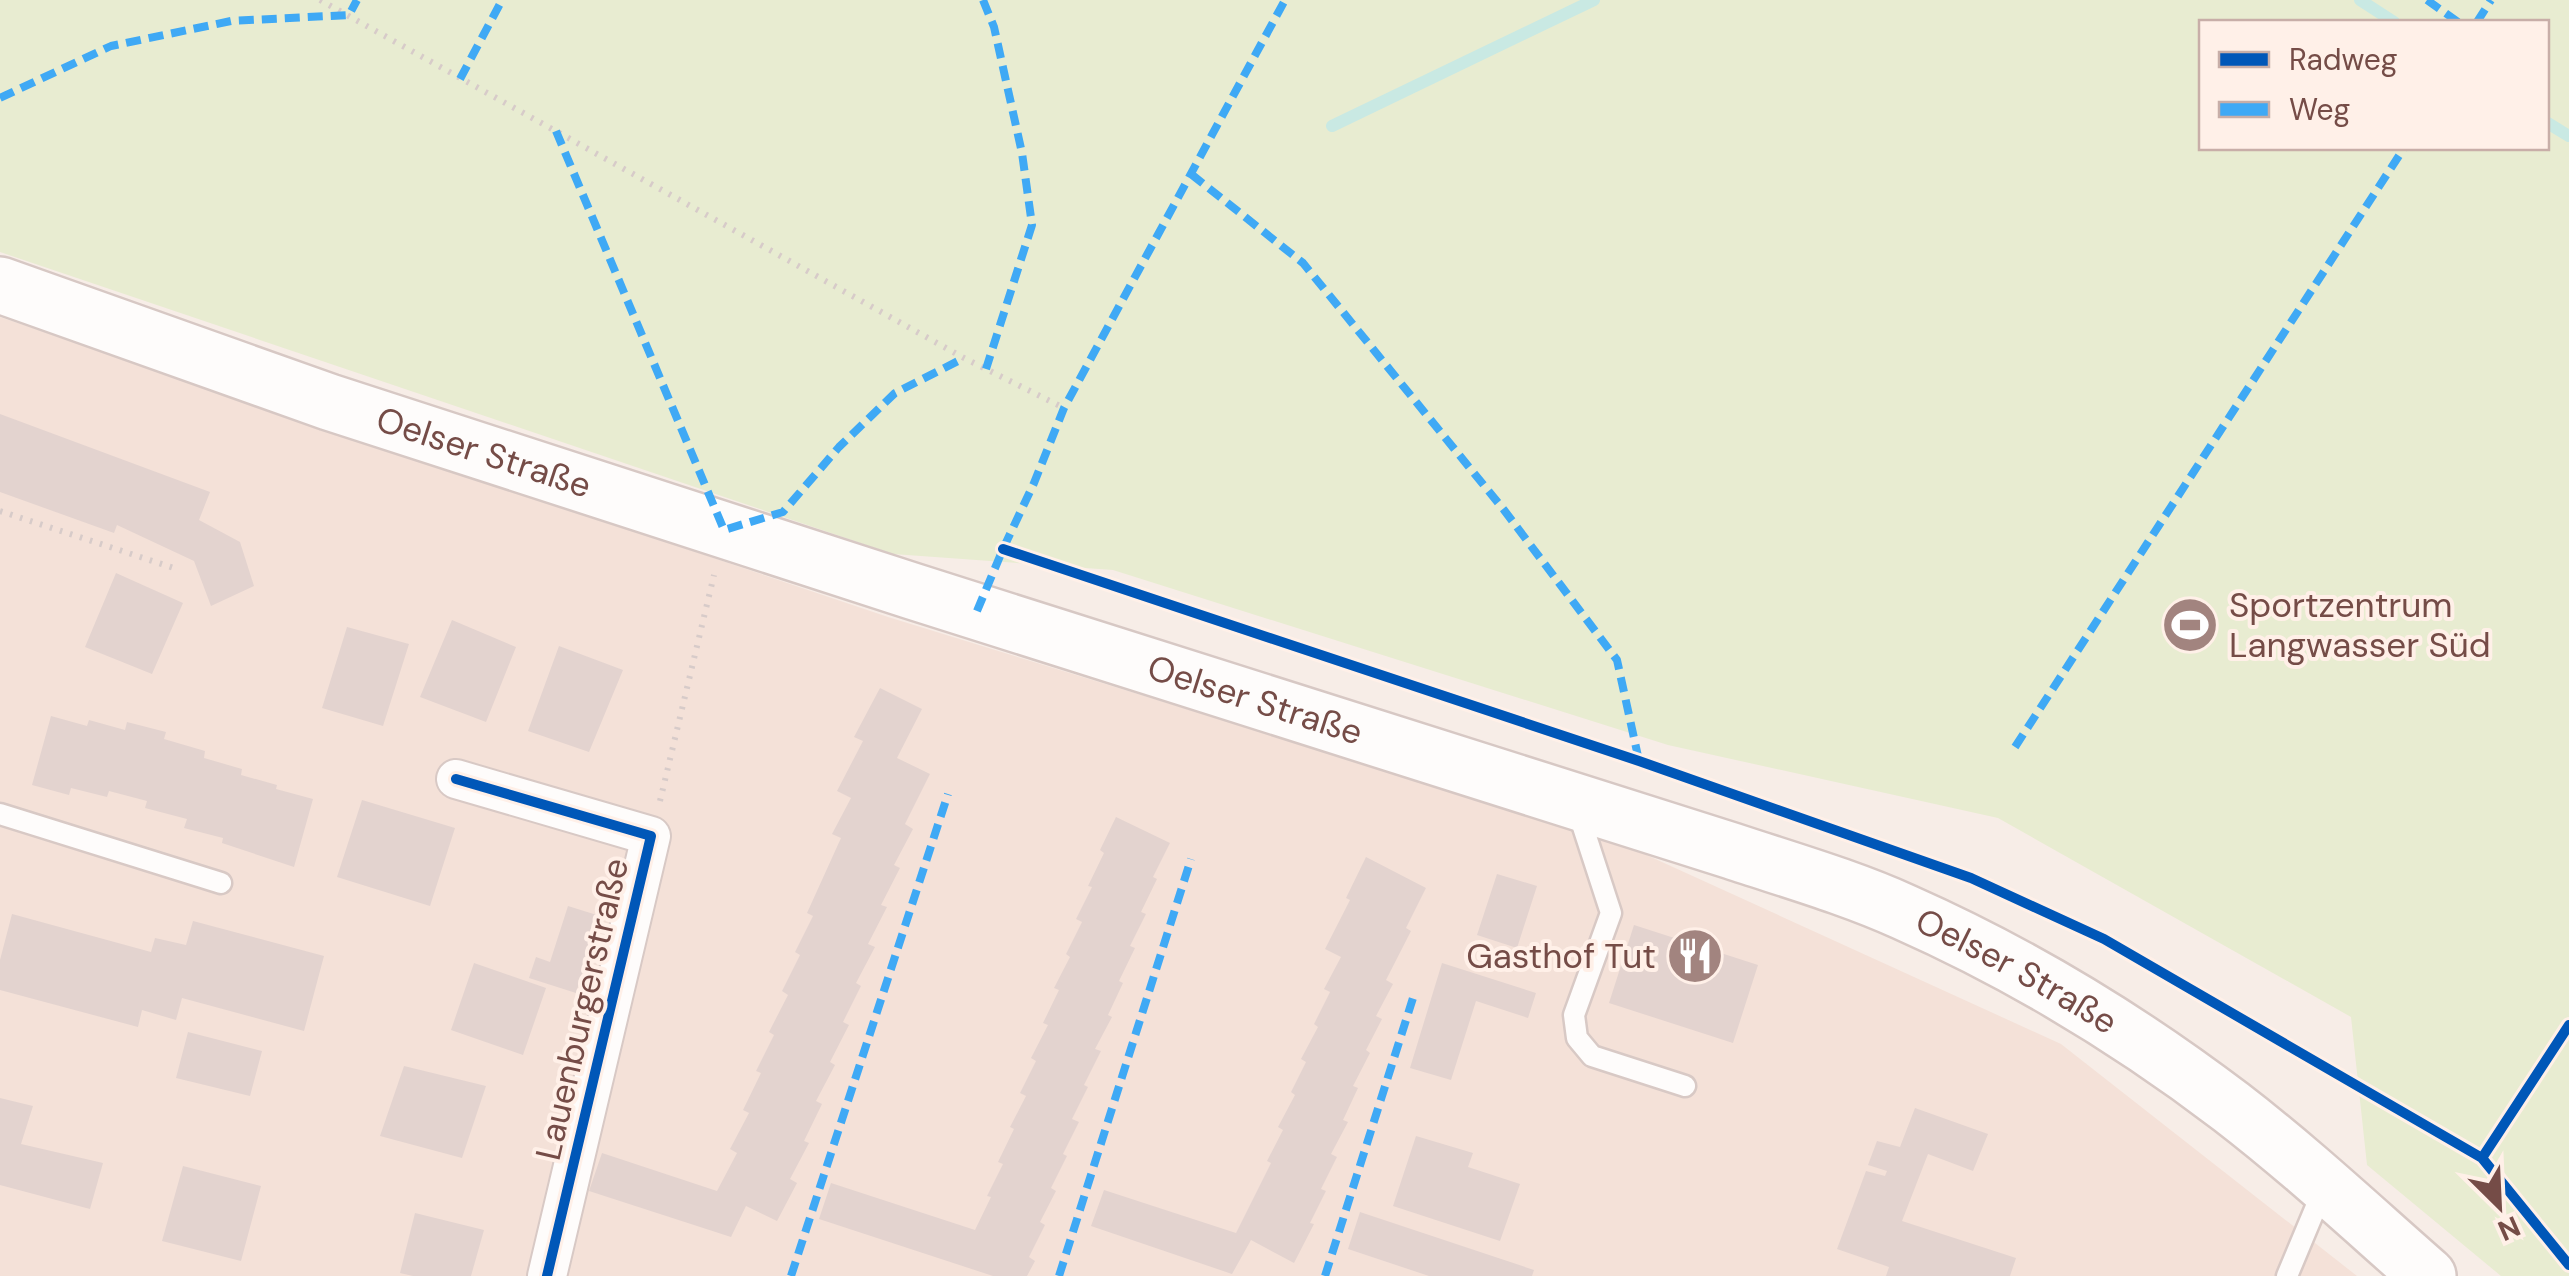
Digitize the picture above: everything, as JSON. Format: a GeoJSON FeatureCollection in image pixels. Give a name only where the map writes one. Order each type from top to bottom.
{"type":"FeatureCollection","features":[{"type":"Feature","properties":{"kind":"main road","name":"Oelser Straße"},"geometry":{"type":"LineString","coordinates":[[0,285],[313,397],[1590,806],[1902,911],[2067,998],[2158,1057],[2241,1116],[2428,1276]]}},
{"type":"Feature","properties":{"kind":"street","name":"Lauenburgerstraße"},"geometry":{"type":"LineString","coordinates":[[456,779],[651,836],[547,1276]]}},
{"type":"Feature","properties":{"kind":"lane"},"geometry":{"type":"LineString","coordinates":[[1590,806],[1583,827],[1611,913],[1574,1015],[1577,1038],[1592,1056],[1685,1086]]}},
{"type":"Feature","properties":{"kind":"lane"},"geometry":{"type":"LineString","coordinates":[[0,814],[221,883]]}},
{"type":"Feature","properties":{"kind":"lane"},"geometry":{"type":"LineString","coordinates":[[2288,1276],[2325,1186]]}},
{"type":"Feature","properties":{"kind":"path"},"geometry":{"type":"LineString","coordinates":[[320,0],[964,358],[1064,408]]}},
{"type":"Feature","properties":{"kind":"path"},"geometry":{"type":"LineString","coordinates":[[0,511],[174,568]]}},
{"type":"Feature","properties":{"kind":"path"},"geometry":{"type":"LineString","coordinates":[[651,836],[724,530]]}},
{"type":"Feature","properties":{"kind":"shaded area"},"geometry":{"type":"Polygon","coordinates":[[[0,317],[888,617],[1618,842],[2061,1044],[2357,1276],[0,1276],[0,317]]]}},
{"type":"Feature","properties":{"kind":"green space"},"geometry":{"type":"Polygon","coordinates":[[[0,0],[2569,0],[2569,1276],[2501,1276],[2367,1165],[2351,1017],[1998,818],[1668,745],[1113,570],[893,554],[0,252],[0,0]]]}},
{"type":"Feature","properties":{"kind":"building"},"geometry":{"type":"Polygon","coordinates":[[[0,414],[210,492],[199,520],[240,542],[254,586],[211,606],[194,561],[117,525],[114,533],[0,492],[0,414]]]}},
{"type":"Feature","properties":{"kind":"building"},"geometry":{"type":"Polygon","coordinates":[[[116,573],[183,603],[152,674],[85,647],[116,573]]]}},
{"type":"Feature","properties":{"kind":"building"},"geometry":{"type":"Polygon","coordinates":[[[452,620],[516,647],[486,722],[420,697],[452,620]]]}},
{"type":"Feature","properties":{"kind":"building"},"geometry":{"type":"Polygon","coordinates":[[[347,627],[409,644],[383,726],[322,708],[347,627]]]}},
{"type":"Feature","properties":{"kind":"building"},"geometry":{"type":"Polygon","coordinates":[[[559,646],[623,670],[589,752],[528,731],[559,646]]]}},
{"type":"Feature","properties":{"kind":"building"},"geometry":{"type":"Polygon","coordinates":[[[880,688],[922,709],[897,758],[930,774],[905,824],[913,829],[894,865],[900,868],[881,905],[887,907],[868,944],[875,947],[856,983],[861,986],[843,1022],[849,1025],[830,1062],[835,1065],[816,1101],[822,1104],[804,1141],[809,1143],[790,1179],[797,1183],[777,1221],[746,1206],[731,1237],[589,1191],[602,1153],[717,1191],[737,1153],[730,1149],[749,1113],[743,1110],[774,1035],[769,1032],[788,995],[782,991],[813,916],[807,913],[841,838],[832,834],[851,798],[837,791],[863,741],[854,737],[880,688]]]}},
{"type":"Feature","properties":{"kind":"building"},"geometry":{"type":"Polygon","coordinates":[[[51,716],[87,726],[89,720],[125,730],[127,722],[166,732],[164,739],[205,751],[204,758],[242,769],[241,775],[313,799],[294,867],[222,843],[223,838],[184,828],[187,819],[145,808],[147,801],[109,791],[107,797],[71,788],[69,795],[32,785],[51,716]]]}},
{"type":"Feature","properties":{"kind":"building"},"geometry":{"type":"Polygon","coordinates":[[[362,800],[455,828],[430,906],[337,877],[362,800]]]}},
{"type":"Feature","properties":{"kind":"building"},"geometry":{"type":"Polygon","coordinates":[[[1116,817],[1170,843],[1141,912],[1146,914],[1130,946],[1135,948],[1119,981],[1123,983],[1108,1015],[1112,1017],[1095,1049],[1101,1051],[1072,1119],[1079,1122],[1051,1188],[1056,1191],[1040,1222],[1045,1225],[1029,1257],[1035,1261],[1027,1276],[993,1276],[819,1219],[831,1183],[975,1230],[1003,1164],[998,1162],[1026,1096],[1020,1093],[1036,1061],[1031,1058],[1048,1025],[1043,1023],[1059,990],[1054,988],[1082,922],[1076,919],[1092,887],[1088,886],[1104,853],[1100,850],[1116,817]]]}},
{"type":"Feature","properties":{"kind":"building"},"geometry":{"type":"Polygon","coordinates":[[[1366,857],[1426,888],[1406,928],[1411,931],[1386,980],[1393,984],[1376,1016],[1382,1019],[1353,1086],[1358,1088],[1343,1120],[1348,1122],[1331,1154],[1337,1157],[1321,1189],[1326,1191],[1294,1263],[1251,1240],[1232,1274],[1091,1226],[1104,1190],[1236,1233],[1283,1130],[1278,1127],[1306,1062],[1301,1059],[1330,992],[1324,989],[1341,957],[1325,949],[1366,857]]]}},
{"type":"Feature","properties":{"kind":"building"},"geometry":{"type":"Polygon","coordinates":[[[1497,874],[1537,886],[1517,948],[1477,935],[1497,874]]]}},
{"type":"Feature","properties":{"kind":"building"},"geometry":{"type":"Polygon","coordinates":[[[568,906],[600,916],[576,993],[529,978],[536,957],[550,962],[568,906]]]}},
{"type":"Feature","properties":{"kind":"building"},"geometry":{"type":"Polygon","coordinates":[[[12,914],[151,952],[155,938],[186,945],[193,921],[324,956],[304,1031],[182,998],[176,1020],[142,1010],[138,1027],[0,990],[0,960],[12,914]]]}},
{"type":"Feature","properties":{"kind":"building"},"geometry":{"type":"Polygon","coordinates":[[[1634,925],[1758,965],[1733,1043],[1609,1003],[1634,925]]]}},
{"type":"Feature","properties":{"kind":"building"},"geometry":{"type":"Polygon","coordinates":[[[474,963],[546,988],[523,1055],[451,1030],[474,963]]]}},
{"type":"Feature","properties":{"kind":"building"},"geometry":{"type":"Polygon","coordinates":[[[1442,963],[1536,993],[1528,1018],[1476,1001],[1451,1080],[1410,1068],[1442,963]]]}},
{"type":"Feature","properties":{"kind":"building"},"geometry":{"type":"Polygon","coordinates":[[[188,1032],[262,1051],[250,1096],[176,1078],[188,1032]]]}},
{"type":"Feature","properties":{"kind":"building"},"geometry":{"type":"Polygon","coordinates":[[[404,1066],[486,1086],[462,1158],[380,1136],[404,1066]]]}},
{"type":"Feature","properties":{"kind":"building"},"geometry":{"type":"Polygon","coordinates":[[[0,1098],[33,1106],[21,1144],[103,1163],[90,1209],[0,1185],[0,1098]]]}},
{"type":"Feature","properties":{"kind":"building"},"geometry":{"type":"Polygon","coordinates":[[[1915,1108],[1988,1134],[1973,1171],[1928,1154],[1902,1221],[2016,1258],[2010,1276],[1886,1276],[1889,1267],[1837,1249],[1866,1171],[1885,1176],[1887,1171],[1868,1165],[1877,1141],[1900,1147],[1915,1108]]]}},
{"type":"Feature","properties":{"kind":"building"},"geometry":{"type":"Polygon","coordinates":[[[1416,1136],[1473,1153],[1468,1167],[1520,1184],[1500,1241],[1393,1206],[1416,1136]]]}},
{"type":"Feature","properties":{"kind":"building"},"geometry":{"type":"Polygon","coordinates":[[[183,1166],[261,1186],[241,1261],[162,1241],[183,1166]]]}},
{"type":"Feature","properties":{"kind":"building"},"geometry":{"type":"Polygon","coordinates":[[[1360,1212],[1534,1270],[1532,1276],[1429,1276],[1348,1249],[1360,1212]]]}},
{"type":"Feature","properties":{"kind":"building"},"geometry":{"type":"Polygon","coordinates":[[[415,1213],[484,1230],[471,1276],[400,1273],[415,1213]]]}},
{"type":"Feature","properties":{"kind":"waterway"},"geometry":{"type":"LineString","coordinates":[[1332,126],[1594,0]]}},
{"type":"Feature","properties":{"kind":"waterway"},"geometry":{"type":"LineString","coordinates":[[2360,0],[2391,20]]}},
{"type":"Feature","properties":{"kind":"waterway"},"geometry":{"type":"LineString","coordinates":[[2549,124],[2569,136]]}},
{"type":"Feature","properties":{"kind":"marked path"},"geometry":{"type":"LineString","coordinates":[[0,98],[111,46],[231,21],[349,15],[357,0]]}},
{"type":"Feature","properties":{"kind":"marked path"},"geometry":{"type":"LineString","coordinates":[[460,79],[502,0]]}},
{"type":"Feature","properties":{"kind":"marked path"},"geometry":{"type":"LineString","coordinates":[[983,0],[994,27],[1022,153],[1032,225],[986,369]]}},
{"type":"Feature","properties":{"kind":"marked path"},"geometry":{"type":"LineString","coordinates":[[977,611],[1064,408],[1285,0]]}},
{"type":"Feature","properties":{"kind":"marked path"},"geometry":{"type":"LineString","coordinates":[[2427,0],[2455,20]]}},
{"type":"Feature","properties":{"kind":"marked path"},"geometry":{"type":"LineString","coordinates":[[2478,20],[2491,0]]}},
{"type":"Feature","properties":{"kind":"marked path"},"geometry":{"type":"LineString","coordinates":[[556,131],[724,530],[783,512],[839,447],[895,393],[964,358]]}},
{"type":"Feature","properties":{"kind":"marked path"},"geometry":{"type":"LineString","coordinates":[[2015,747],[2403,150]]}},
{"type":"Feature","properties":{"kind":"marked path"},"geometry":{"type":"LineString","coordinates":[[1191,174],[1303,263],[1504,510],[1617,660],[1639,761]]}},
{"type":"Feature","properties":{"kind":"marked path"},"geometry":{"type":"LineString","coordinates":[[791,1276],[948,794]]}},
{"type":"Feature","properties":{"kind":"marked path"},"geometry":{"type":"LineString","coordinates":[[1059,1276],[1191,859]]}},
{"type":"Feature","properties":{"kind":"marked path"},"geometry":{"type":"LineString","coordinates":[[1325,1276],[1413,998]]}},
{"type":"Feature","properties":{"kind":"cycle path"},"geometry":{"type":"LineString","coordinates":[[1003,549],[1639,761],[1971,878],[2104,939],[2482,1158]]}},
{"type":"Feature","properties":{"kind":"cycle path"},"geometry":{"type":"LineString","coordinates":[[456,779],[651,836],[547,1276]]}},
{"type":"Feature","properties":{"kind":"cycle path"},"geometry":{"type":"LineString","coordinates":[[2569,1025],[2482,1158],[2569,1265]]}},
{"type":"Feature","properties":{"kind":"place","name":"Sportzentrum Langwasser Süd"},"geometry":{"type":"Point","coordinates":[2190,625]}},
{"type":"Feature","properties":{"kind":"place","name":"Gasthof Tut"},"geometry":{"type":"Point","coordinates":[1695,956]}}]}
